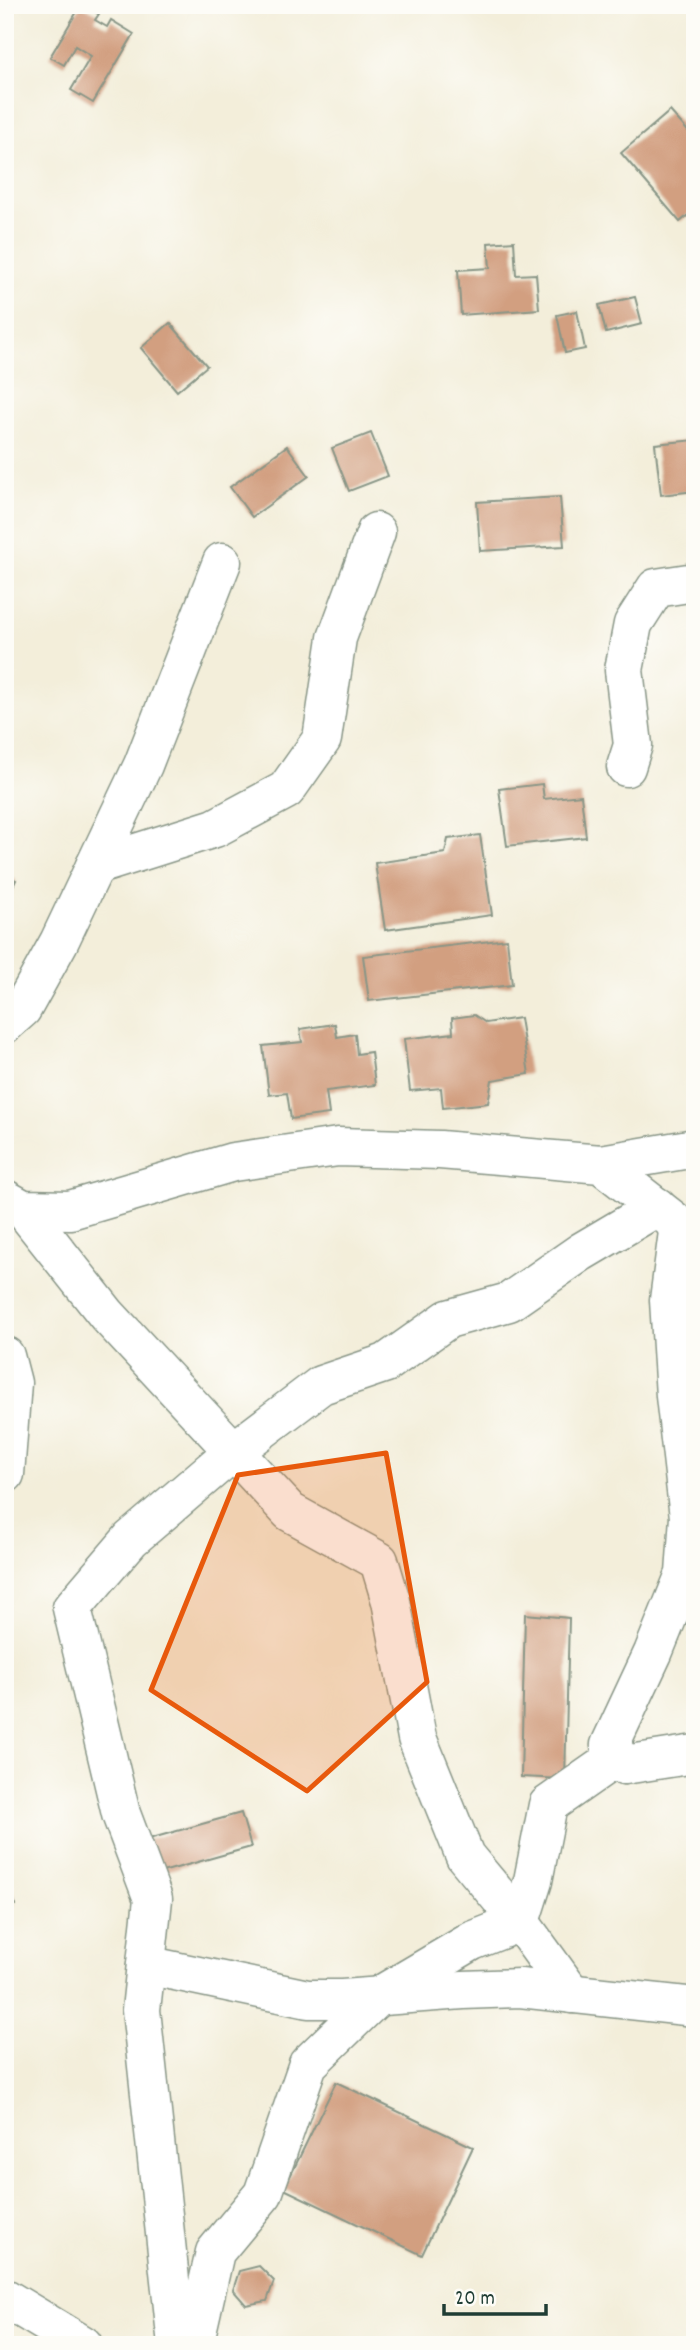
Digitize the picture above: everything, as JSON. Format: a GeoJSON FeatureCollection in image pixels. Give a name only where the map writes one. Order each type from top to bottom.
{"type":"FeatureCollection","features":[{"type":"Feature","properties":{"kind":"street"},"geometry":{"type":"LineString","coordinates":[[95,866],[215,828],[286,790],[322,740],[337,638],[376,532]]}},
{"type":"Feature","properties":{"kind":"street"},"geometry":{"type":"LineString","coordinates":[[5,1024],[22,1009],[59,942],[144,765],[222,562]]}},
{"type":"Feature","properties":{"kind":"street"},"geometry":{"type":"LineString","coordinates":[[626,767],[633,745],[624,670],[633,624],[656,588],[695,582]]}},
{"type":"Feature","properties":{"kind":"street"},"geometry":{"type":"LineString","coordinates":[[14,1204],[70,1210],[233,1162],[338,1147],[440,1150],[601,1164],[695,1148]]}},
{"type":"Feature","properties":{"kind":"street"},"geometry":{"type":"LineString","coordinates":[[601,1164],[674,1221],[678,1232],[669,1300],[675,1396],[689,1517],[685,1574],[653,1653],[610,1745],[617,1763]]}},
{"type":"Feature","properties":{"kind":"street"},"geometry":{"type":"LineString","coordinates":[[14,1204],[107,1315],[290,1512],[379,1561],[391,1601],[417,1738],[465,1856],[520,1922],[572,1994]]}},
{"type":"Feature","properties":{"kind":"street"},"geometry":{"type":"LineString","coordinates":[[177,2345],[141,2010],[153,1899],[121,1814],[72,1608],[131,1539],[234,1451],[321,1385],[386,1363],[448,1319],[509,1301],[581,1252],[657,1207]]}},
{"type":"Feature","properties":{"kind":"street"},"geometry":{"type":"LineString","coordinates":[[5,1356],[12,1382],[5,1474]]}},
{"type":"Feature","properties":{"kind":"street"},"geometry":{"type":"LineString","coordinates":[[520,1922],[533,1881],[548,1805],[617,1763],[695,1754]]}},
{"type":"Feature","properties":{"kind":"street"},"geometry":{"type":"LineString","coordinates":[[194,2345],[215,2252],[263,2194],[308,2064],[377,1997],[472,1941],[520,1922]]}},
{"type":"Feature","properties":{"kind":"street"},"geometry":{"type":"LineString","coordinates":[[146,1965],[308,1999],[520,1988],[695,2007]]}},
{"type":"Feature","properties":{"kind":"street"},"geometry":{"type":"LineString","coordinates":[[5,2298],[83,2345]]}},
{"type":"Feature","properties":{"kind":"highlighted area"},"geometry":{"type":"Polygon","coordinates":[[[386,1453],[427,1682],[307,1791],[151,1690],[238,1475],[386,1453]]]}},
{"type":"Feature","properties":{"kind":"building"},"geometry":{"type":"Polygon","coordinates":[[[81,5],[99,14],[95,20],[107,27],[111,20],[134,34],[93,103],[71,90],[91,56],[75,46],[64,65],[50,57],[81,5]]]}},
{"type":"Feature","properties":{"kind":"building"},"geometry":{"type":"Polygon","coordinates":[[[670,111],[695,139],[695,209],[680,222],[621,153],[670,111]]]}},
{"type":"Feature","properties":{"kind":"building"},"geometry":{"type":"Polygon","coordinates":[[[514,241],[516,275],[536,274],[539,309],[461,315],[458,270],[490,268],[488,243],[514,241]]]}},
{"type":"Feature","properties":{"kind":"building"},"geometry":{"type":"Polygon","coordinates":[[[635,297],[642,324],[606,333],[599,305],[635,297]]]}},
{"type":"Feature","properties":{"kind":"building"},"geometry":{"type":"Polygon","coordinates":[[[577,311],[585,349],[565,353],[557,315],[577,311]]]}},
{"type":"Feature","properties":{"kind":"building"},"geometry":{"type":"Polygon","coordinates":[[[170,323],[207,366],[177,391],[141,348],[170,323]]]}},
{"type":"Feature","properties":{"kind":"building"},"geometry":{"type":"Polygon","coordinates":[[[371,433],[388,476],[349,491],[332,448],[371,433]]]}},
{"type":"Feature","properties":{"kind":"building"},"geometry":{"type":"Polygon","coordinates":[[[695,440],[695,491],[661,495],[655,444],[695,440]]]}},
{"type":"Feature","properties":{"kind":"building"},"geometry":{"type":"Polygon","coordinates":[[[287,446],[309,476],[252,517],[230,487],[287,446]]]}},
{"type":"Feature","properties":{"kind":"building"},"geometry":{"type":"Polygon","coordinates":[[[560,497],[564,546],[480,551],[477,502],[560,497]]]}},
{"type":"Feature","properties":{"kind":"building"},"geometry":{"type":"Polygon","coordinates":[[[542,784],[544,799],[581,795],[586,837],[507,846],[499,789],[542,784]]]}},
{"type":"Feature","properties":{"kind":"building"},"geometry":{"type":"Polygon","coordinates":[[[480,835],[492,915],[385,930],[375,863],[445,853],[448,839],[480,835]]]}},
{"type":"Feature","properties":{"kind":"building"},"geometry":{"type":"Polygon","coordinates":[[[5,875],[16,880],[5,903],[5,875]]]}},
{"type":"Feature","properties":{"kind":"building"},"geometry":{"type":"Polygon","coordinates":[[[507,939],[512,985],[369,1001],[363,956],[507,939]]]}},
{"type":"Feature","properties":{"kind":"building"},"geometry":{"type":"Polygon","coordinates":[[[474,1015],[486,1023],[520,1018],[529,1074],[492,1080],[488,1103],[443,1108],[441,1088],[410,1091],[404,1039],[453,1033],[452,1018],[474,1015]]]}},
{"type":"Feature","properties":{"kind":"building"},"geometry":{"type":"Polygon","coordinates":[[[335,1024],[337,1037],[355,1034],[357,1054],[371,1052],[375,1085],[326,1091],[329,1114],[291,1119],[287,1093],[269,1095],[263,1046],[302,1042],[300,1029],[335,1024]]]}},
{"type":"Feature","properties":{"kind":"building"},"geometry":{"type":"Polygon","coordinates":[[[525,1614],[569,1618],[565,1779],[521,1777],[525,1614]]]}},
{"type":"Feature","properties":{"kind":"building"},"geometry":{"type":"Polygon","coordinates":[[[241,1813],[251,1847],[148,1876],[138,1842],[241,1813]]]}},
{"type":"Feature","properties":{"kind":"building"},"geometry":{"type":"Polygon","coordinates":[[[5,1869],[8,1869],[15,1905],[5,1907],[5,1869]]]}},
{"type":"Feature","properties":{"kind":"building"},"geometry":{"type":"Polygon","coordinates":[[[336,2082],[473,2147],[422,2255],[284,2189],[336,2082]]]}},
{"type":"Feature","properties":{"kind":"building"},"geometry":{"type":"Polygon","coordinates":[[[259,2266],[274,2281],[267,2301],[246,2305],[233,2290],[239,2271],[259,2266]]]}}]}
